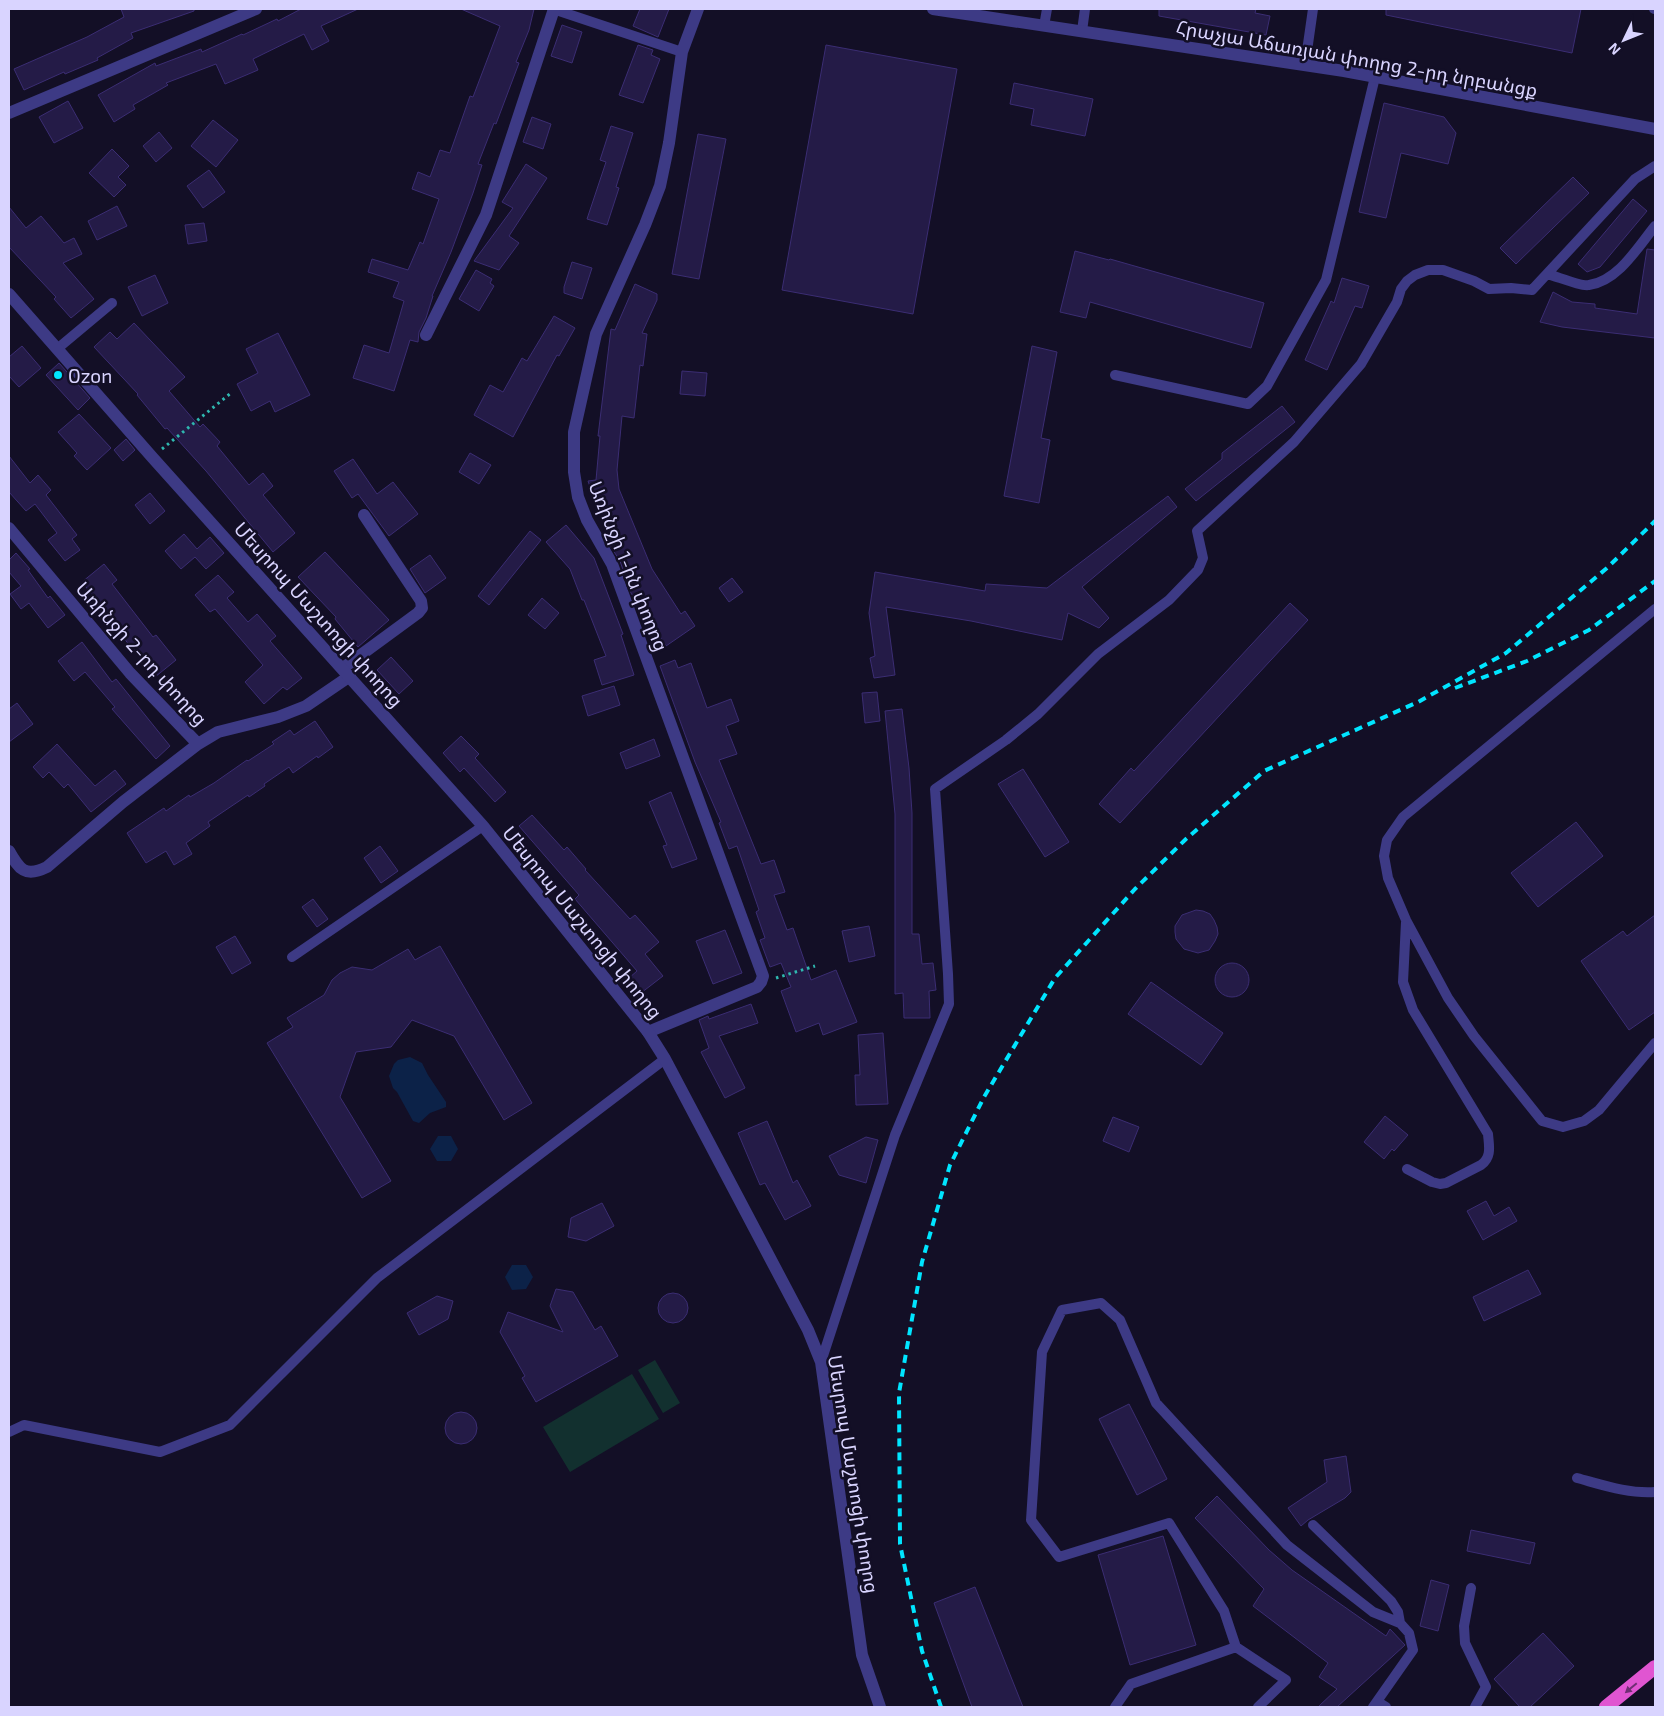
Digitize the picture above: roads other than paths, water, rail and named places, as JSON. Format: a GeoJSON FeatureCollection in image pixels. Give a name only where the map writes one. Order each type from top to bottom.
{"type":"FeatureCollection","features":[{"type":"Feature","properties":{"kind":"highway"},"geometry":{"type":"LineString","coordinates":[[1606,1707],[1655,1667]]}},
{"type":"Feature","properties":{"kind":"street"},"geometry":{"type":"LineString","coordinates":[[9,113],[256,9]]}},
{"type":"Feature","properties":{"kind":"street"},"geometry":{"type":"LineString","coordinates":[[426,335],[486,215],[554,9]]}},
{"type":"Feature","properties":{"kind":"street","name":"Առինջի 1-ին փողոց"},"geometry":{"type":"LineString","coordinates":[[648,1032],[757,987],[763,976],[612,564],[587,520],[578,497],[574,472],[574,432],[596,334],[645,225],[660,186],[669,143],[682,52],[698,9]]}},
{"type":"Feature","properties":{"kind":"street","name":"Հրաչյա Աճառյան փողոց 2-րդ նրբանցք"},"geometry":{"type":"LineString","coordinates":[[933,9],[1305,65],[1655,129]]}},
{"type":"Feature","properties":{"kind":"street","name":"Մեսրոպ Մաշտոցի փողոց"},"geometry":{"type":"LineString","coordinates":[[9,294],[152,457],[483,826],[648,1032],[665,1059],[808,1330],[821,1362],[862,1656],[880,1707]]}},
{"type":"Feature","properties":{"kind":"street","name":"Առինջի 2-րդ փողոց"},"geometry":{"type":"LineString","coordinates":[[9,528],[130,673],[198,744],[218,732],[278,717],[306,706],[422,608],[422,601],[364,515]]}},
{"type":"Feature","properties":{"kind":"street"},"geometry":{"type":"LineString","coordinates":[[9,850],[16,864],[24,871],[36,873],[47,868],[123,802],[198,744]]}},
{"type":"Feature","properties":{"kind":"lane"},"geometry":{"type":"LineString","coordinates":[[554,9],[682,52]]}},
{"type":"Feature","properties":{"kind":"lane"},"geometry":{"type":"LineString","coordinates":[[1044,26],[1047,9]]}},
{"type":"Feature","properties":{"kind":"lane"},"geometry":{"type":"LineString","coordinates":[[1082,31],[1085,9]]}},
{"type":"Feature","properties":{"kind":"lane"},"geometry":{"type":"LineString","coordinates":[[1305,65],[1313,9]]}},
{"type":"Feature","properties":{"kind":"lane"},"geometry":{"type":"LineString","coordinates":[[1116,375],[1248,404],[1267,386],[1326,280],[1375,77]]}},
{"type":"Feature","properties":{"kind":"lane"},"geometry":{"type":"LineString","coordinates":[[821,1362],[895,1135],[948,1004],[948,974],[935,788],[1006,740],[1038,714],[1098,654],[1170,600],[1198,570],[1203,558],[1198,531],[1294,442],[1361,364],[1398,302],[1401,289],[1407,281],[1415,275],[1428,270],[1443,270],[1474,281],[1489,289],[1511,288],[1532,290],[1635,180],[1655,166]]}},
{"type":"Feature","properties":{"kind":"lane"},"geometry":{"type":"LineString","coordinates":[[1547,274],[1588,286],[1608,279],[1622,266],[1655,226]]}},
{"type":"Feature","properties":{"kind":"lane"},"geometry":{"type":"LineString","coordinates":[[58,349],[112,303]]}},
{"type":"Feature","properties":{"kind":"lane"},"geometry":{"type":"LineString","coordinates":[[1655,609],[1403,817],[1387,840],[1384,856],[1388,878],[1406,920],[1453,1006],[1474,1036],[1542,1121],[1564,1126],[1584,1121],[1599,1110],[1655,1043]]}},
{"type":"Feature","properties":{"kind":"lane"},"geometry":{"type":"LineString","coordinates":[[292,957],[483,826]]}},
{"type":"Feature","properties":{"kind":"lane"},"geometry":{"type":"LineString","coordinates":[[1406,920],[1403,982],[1413,1010],[1488,1134],[1490,1153],[1486,1161],[1481,1165],[1446,1183],[1432,1182],[1407,1169]]}},
{"type":"Feature","properties":{"kind":"lane"},"geometry":{"type":"LineString","coordinates":[[9,1432],[24,1425],[160,1452],[230,1425],[377,1278],[665,1059]]}},
{"type":"Feature","properties":{"kind":"lane"},"geometry":{"type":"LineString","coordinates":[[1258,1707],[1286,1680],[1236,1647],[1224,1611],[1170,1523],[1060,1557],[1031,1520],[1042,1352],[1062,1310],[1101,1303],[1120,1320],[1156,1403],[1287,1545],[1373,1612],[1400,1623],[1409,1633],[1413,1650],[1379,1705]]}},
{"type":"Feature","properties":{"kind":"lane"},"geometry":{"type":"LineString","coordinates":[[1577,1478],[1623,1490],[1644,1493],[1655,1492]]}},
{"type":"Feature","properties":{"kind":"lane"},"geometry":{"type":"LineString","coordinates":[[1313,1525],[1391,1601],[1398,1612],[1400,1623]]}},
{"type":"Feature","properties":{"kind":"lane"},"geometry":{"type":"LineString","coordinates":[[1472,1588],[1464,1626],[1465,1643],[1486,1687],[1475,1707]]}},
{"type":"Feature","properties":{"kind":"lane"},"geometry":{"type":"LineString","coordinates":[[1115,1707],[1131,1684],[1236,1647]]}},
{"type":"Feature","properties":{"kind":"water"},"geometry":{"type":"Polygon","coordinates":[[[410,1057],[422,1063],[446,1102],[446,1107],[430,1113],[419,1123],[413,1121],[393,1088],[389,1076],[394,1064],[398,1060],[410,1057]]]}},
{"type":"Feature","properties":{"kind":"water"},"geometry":{"type":"Polygon","coordinates":[[[438,1136],[451,1136],[458,1149],[451,1161],[437,1161],[430,1149],[438,1136]]]}},
{"type":"Feature","properties":{"kind":"water"},"geometry":{"type":"Polygon","coordinates":[[[512,1265],[526,1265],[533,1277],[526,1289],[512,1290],[505,1277],[512,1265]]]}},
{"type":"Feature","properties":{"kind":"railway"},"geometry":{"type":"LineString","coordinates":[[941,1707],[922,1651],[900,1544],[899,1393],[922,1262],[950,1165],[984,1097],[1055,978],[1135,889],[1186,839],[1264,771],[1418,702],[1506,653],[1607,568],[1655,521]]}},
{"type":"Feature","properties":{"kind":"railway"},"geometry":{"type":"LineString","coordinates":[[1455,688],[1527,661],[1589,630],[1655,581]]}},
{"type":"Feature","properties":{"kind":"place","name":"Ozon"},"geometry":{"type":"Point","coordinates":[58,375]}}]}
